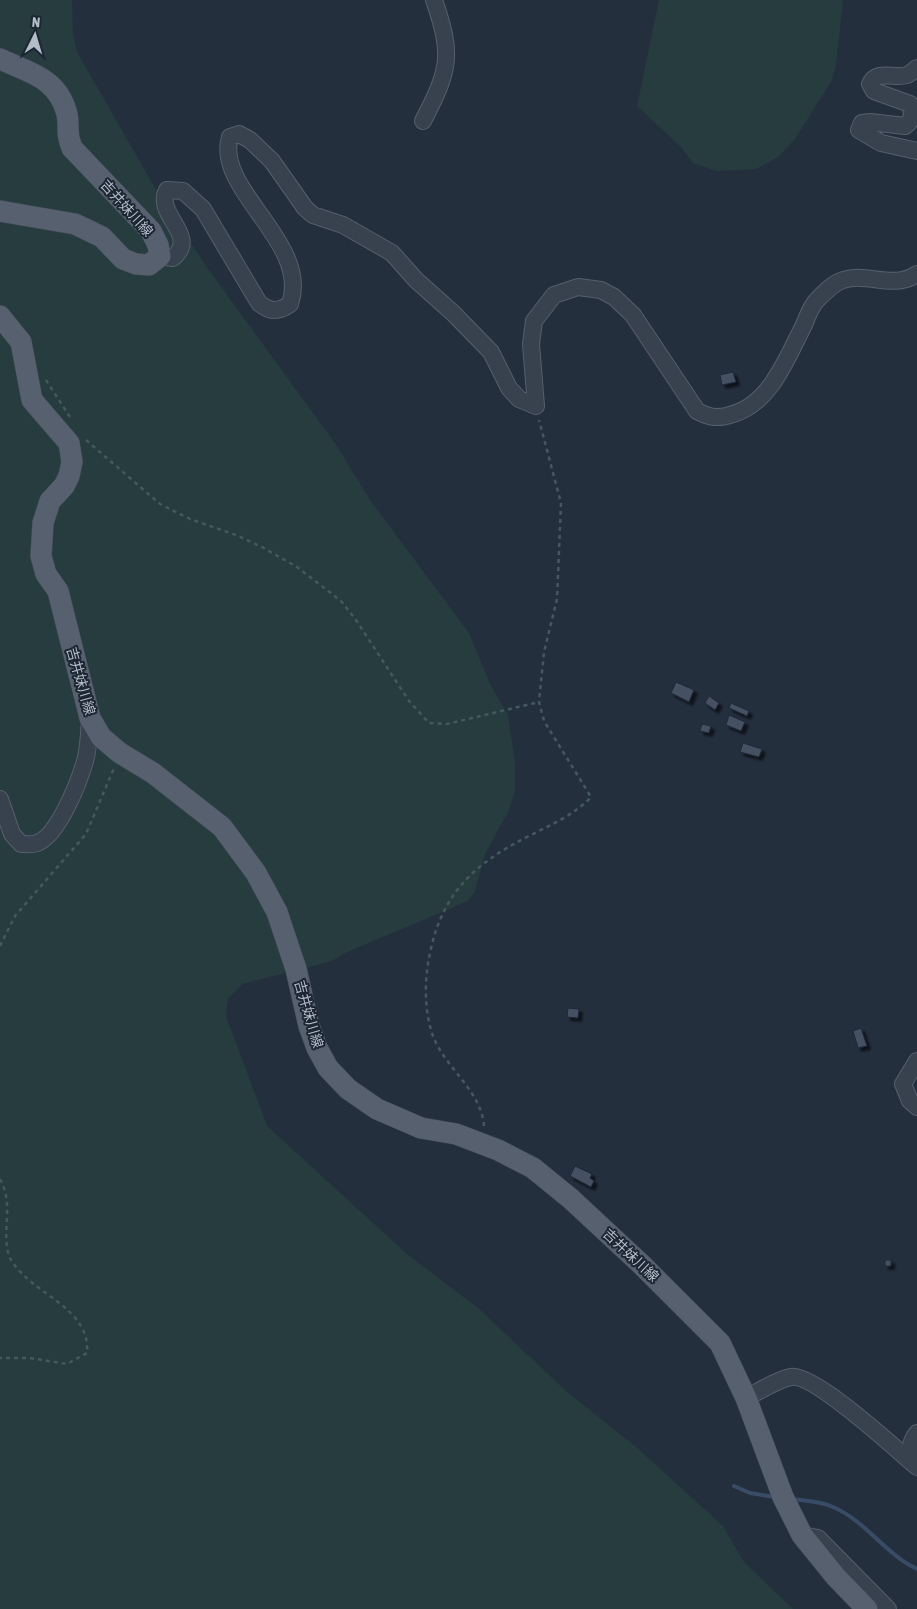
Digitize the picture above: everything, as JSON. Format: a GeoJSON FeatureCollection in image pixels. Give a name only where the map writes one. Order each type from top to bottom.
{"type":"FeatureCollection","features":[{"type":"Feature","properties":{"kind":"main road","name":"吉井妹川線"},"geometry":{"type":"LineString","coordinates":[[0,59],[44,78],[53,86],[63,102],[67,117],[66,135],[72,148],[151,231],[158,245],[160,256]]}},
{"type":"Feature","properties":{"kind":"main road"},"geometry":{"type":"LineString","coordinates":[[0,211],[75,224],[102,237],[123,259],[136,264],[149,265],[160,256]]}},
{"type":"Feature","properties":{"kind":"main road","name":"吉井妹川線"},"geometry":{"type":"LineString","coordinates":[[0,316],[21,342],[32,400],[69,443],[72,462],[69,476],[64,486],[50,501],[43,523],[41,556],[46,574],[58,592],[90,718],[101,737],[120,753],[153,773],[222,827],[256,873],[277,912],[296,969],[317,1048],[328,1068],[348,1089],[386,1113],[421,1128],[456,1134],[473,1140],[498,1150],[533,1168],[571,1199],[642,1265],[720,1343],[746,1398],[783,1497],[802,1535],[836,1577],[867,1609]]}},
{"type":"Feature","properties":{"kind":"street"},"geometry":{"type":"LineString","coordinates":[[423,121],[441,86],[447,53],[445,33],[434,0]]}},
{"type":"Feature","properties":{"kind":"street"},"geometry":{"type":"LineString","coordinates":[[917,68],[908,75],[878,76],[873,78],[870,84],[874,91],[910,104],[912,116],[909,123],[906,126],[870,122],[862,123],[859,130],[882,143],[917,151]]}},
{"type":"Feature","properties":{"kind":"street"},"geometry":{"type":"LineString","coordinates":[[160,256],[173,258],[179,253],[182,241],[180,232],[166,209],[164,200],[167,190],[183,191],[203,209],[259,303],[265,309],[274,311],[290,304],[294,283],[288,261],[275,235],[235,175],[228,144],[230,138],[239,134],[250,140],[272,161],[305,208],[313,215],[344,225],[392,253],[416,280],[453,313],[491,352],[509,388],[519,399],[536,406],[531,358],[534,321],[554,295],[578,287],[601,290],[614,297],[633,315],[697,411],[708,418],[722,418],[756,403],[777,376],[814,303],[837,283],[859,277],[887,281],[904,280],[917,274]]}},
{"type":"Feature","properties":{"kind":"street"},"geometry":{"type":"LineString","coordinates":[[0,799],[12,834],[21,844],[36,844],[45,839],[58,824],[79,779],[88,745],[90,718]]}},
{"type":"Feature","properties":{"kind":"street"},"geometry":{"type":"LineString","coordinates":[[917,1062],[903,1084],[910,1101],[917,1107]]}},
{"type":"Feature","properties":{"kind":"street"},"geometry":{"type":"LineString","coordinates":[[746,1398],[791,1377],[807,1380],[871,1427],[917,1466]]}},
{"type":"Feature","properties":{"kind":"street"},"geometry":{"type":"LineString","coordinates":[[917,1433],[910,1444],[911,1456],[917,1466]]}},
{"type":"Feature","properties":{"kind":"street"},"geometry":{"type":"LineString","coordinates":[[802,1535],[818,1538],[888,1609]]}},
{"type":"Feature","properties":{"kind":"path"},"geometry":{"type":"LineString","coordinates":[[42,375],[74,423]]}},
{"type":"Feature","properties":{"kind":"path"},"geometry":{"type":"LineString","coordinates":[[484,1131],[477,1100],[443,1056],[432,1032],[426,1012],[428,960],[444,907],[460,884],[502,852],[553,825],[582,807],[591,797],[544,722],[539,702],[544,652],[557,599],[561,503],[536,406]]}},
{"type":"Feature","properties":{"kind":"path"},"geometry":{"type":"LineString","coordinates":[[85,440],[160,504],[190,519],[236,535],[262,548],[297,567],[341,601],[356,620],[408,701],[429,723],[447,724],[539,702]]}},
{"type":"Feature","properties":{"kind":"path"},"geometry":{"type":"LineString","coordinates":[[0,946],[15,916],[86,834],[120,753]]}},
{"type":"Feature","properties":{"kind":"path"},"geometry":{"type":"LineString","coordinates":[[0,1179],[7,1199],[5,1240],[9,1257],[22,1273],[44,1293],[67,1308],[82,1328],[88,1344],[87,1353],[67,1364],[23,1358],[0,1358]]}},
{"type":"Feature","properties":{"kind":"green space"},"geometry":{"type":"Polygon","coordinates":[[[0,0],[72,0],[73,34],[77,52],[155,188],[206,266],[337,446],[370,500],[469,633],[491,686],[508,715],[515,763],[515,791],[508,812],[485,854],[475,891],[468,901],[345,953],[332,961],[242,984],[228,999],[226,1016],[267,1126],[408,1255],[478,1308],[566,1391],[636,1447],[723,1526],[744,1562],[793,1609],[0,1609],[0,0]]]}},
{"type":"Feature","properties":{"kind":"green space"},"geometry":{"type":"Polygon","coordinates":[[[659,0],[843,0],[836,65],[832,80],[795,139],[778,157],[756,169],[716,171],[693,163],[681,147],[637,106],[659,0]]]}},
{"type":"Feature","properties":{"kind":"building"},"geometry":{"type":"Polygon","coordinates":[[[733,372],[736,382],[722,385],[720,375],[733,372]]]}},
{"type":"Feature","properties":{"kind":"building"},"geometry":{"type":"Polygon","coordinates":[[[676,682],[694,690],[689,702],[671,693],[676,682]]]}},
{"type":"Feature","properties":{"kind":"building"},"geometry":{"type":"Polygon","coordinates":[[[709,696],[719,703],[715,710],[705,703],[709,696]]]}},
{"type":"Feature","properties":{"kind":"building"},"geometry":{"type":"Polygon","coordinates":[[[731,703],[749,711],[747,716],[729,708],[731,703]]]}},
{"type":"Feature","properties":{"kind":"building"},"geometry":{"type":"Polygon","coordinates":[[[729,715],[745,722],[741,731],[726,725],[729,715]]]}},
{"type":"Feature","properties":{"kind":"building"},"geometry":{"type":"Polygon","coordinates":[[[702,724],[711,726],[709,733],[700,731],[702,724]]]}},
{"type":"Feature","properties":{"kind":"building"},"geometry":{"type":"Polygon","coordinates":[[[743,743],[762,749],[759,757],[740,752],[743,743]]]}},
{"type":"Feature","properties":{"kind":"building"},"geometry":{"type":"Polygon","coordinates":[[[568,1008],[579,1009],[578,1018],[567,1017],[568,1008]]]}},
{"type":"Feature","properties":{"kind":"building"},"geometry":{"type":"Polygon","coordinates":[[[861,1028],[867,1046],[858,1048],[853,1031],[861,1028]]]}},
{"type":"Feature","properties":{"kind":"building"},"geometry":{"type":"Polygon","coordinates":[[[575,1166],[592,1174],[590,1178],[594,1181],[591,1187],[570,1176],[575,1166]]]}},
{"type":"Feature","properties":{"kind":"building"},"geometry":{"type":"Polygon","coordinates":[[[885,1260],[891,1260],[891,1266],[885,1266],[885,1260]]]}},
{"type":"Feature","properties":{"kind":"waterway"},"geometry":{"type":"LineString","coordinates":[[734,1486],[750,1493],[775,1497]]}},
{"type":"Feature","properties":{"kind":"waterway"},"geometry":{"type":"LineString","coordinates":[[792,1499],[823,1504],[845,1513],[856,1520],[895,1555],[917,1569]]}}]}
